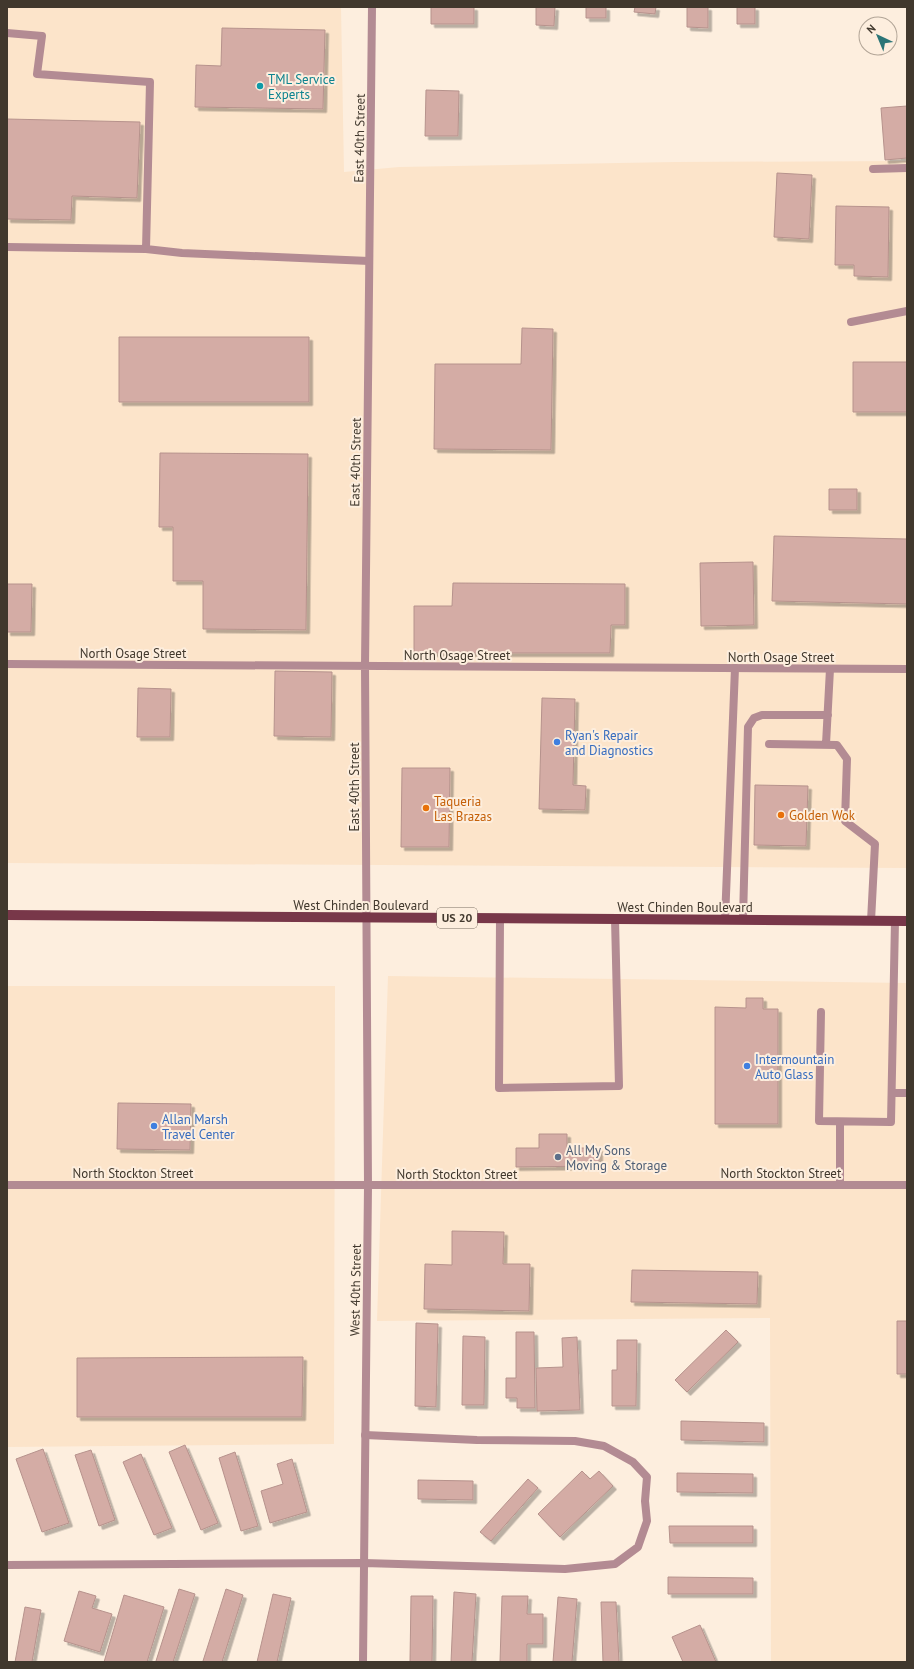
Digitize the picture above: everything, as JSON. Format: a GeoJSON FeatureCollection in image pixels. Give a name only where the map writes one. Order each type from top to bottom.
{"type":"FeatureCollection","features":[{"type":"Feature","properties":{"kind":"main road","name":"West Chinden Boulevard"},"geometry":{"type":"LineString","coordinates":[[7,915],[907,921]]}},
{"type":"Feature","properties":{"kind":"street","name":"East 40th Street"},"geometry":{"type":"LineString","coordinates":[[366,918],[365,666],[372,7]]}},
{"type":"Feature","properties":{"kind":"street"},"geometry":{"type":"LineString","coordinates":[[7,33],[42,36],[37,74],[150,82],[146,249]]}},
{"type":"Feature","properties":{"kind":"street"},"geometry":{"type":"LineString","coordinates":[[873,169],[907,168]]}},
{"type":"Feature","properties":{"kind":"street"},"geometry":{"type":"LineString","coordinates":[[7,247],[146,249],[190,253],[369,260]]}},
{"type":"Feature","properties":{"kind":"street"},"geometry":{"type":"LineString","coordinates":[[851,322],[907,311]]}},
{"type":"Feature","properties":{"kind":"street","name":"North Osage Street"},"geometry":{"type":"LineString","coordinates":[[7,664],[907,669]]}},
{"type":"Feature","properties":{"kind":"street"},"geometry":{"type":"LineString","coordinates":[[725,920],[735,668]]}},
{"type":"Feature","properties":{"kind":"street"},"geometry":{"type":"LineString","coordinates":[[826,744],[830,669]]}},
{"type":"Feature","properties":{"kind":"street"},"geometry":{"type":"LineString","coordinates":[[743,920],[748,726],[754,718],[762,715],[828,715]]}},
{"type":"Feature","properties":{"kind":"street"},"geometry":{"type":"LineString","coordinates":[[769,744],[837,744],[848,759],[845,821],[875,844],[871,921]]}},
{"type":"Feature","properties":{"kind":"street","name":"West 40th Street"},"geometry":{"type":"LineString","coordinates":[[363,1662],[368,1186],[366,918]]}},
{"type":"Feature","properties":{"kind":"street"},"geometry":{"type":"LineString","coordinates":[[500,919],[499,1088],[619,1086],[616,920]]}},
{"type":"Feature","properties":{"kind":"street"},"geometry":{"type":"LineString","coordinates":[[821,1012],[819,1121],[891,1122],[895,921]]}},
{"type":"Feature","properties":{"kind":"street"},"geometry":{"type":"LineString","coordinates":[[892,1093],[907,1093]]}},
{"type":"Feature","properties":{"kind":"street"},"geometry":{"type":"LineString","coordinates":[[840,1122],[840,1185]]}},
{"type":"Feature","properties":{"kind":"street","name":"North Stockton Street"},"geometry":{"type":"LineString","coordinates":[[7,1185],[907,1185]]}},
{"type":"Feature","properties":{"kind":"street"},"geometry":{"type":"LineString","coordinates":[[7,1565],[364,1563],[565,1569],[615,1564],[638,1547],[646,1521],[645,1501],[647,1477],[633,1462],[604,1446],[575,1441],[477,1440],[365,1435]]}},
{"type":"Feature","properties":{"kind":"shaded area"},"geometry":{"type":"Polygon","coordinates":[[[7,7],[341,7],[344,172],[399,167],[675,162],[907,161],[907,868],[7,863],[7,7]]]}},
{"type":"Feature","properties":{"kind":"shaded area"},"geometry":{"type":"Polygon","coordinates":[[[388,976],[907,983],[907,1662],[771,1662],[770,1318],[377,1321],[388,976]]]}},
{"type":"Feature","properties":{"kind":"shaded area"},"geometry":{"type":"Polygon","coordinates":[[[7,986],[335,986],[334,1444],[7,1447],[7,986]]]}},
{"type":"Feature","properties":{"kind":"building"},"geometry":{"type":"Polygon","coordinates":[[[431,7],[474,7],[474,24],[431,24],[431,7]]]}},
{"type":"Feature","properties":{"kind":"building"},"geometry":{"type":"Polygon","coordinates":[[[536,7],[555,7],[554,26],[536,25],[536,7]]]}},
{"type":"Feature","properties":{"kind":"building"},"geometry":{"type":"Polygon","coordinates":[[[586,7],[606,7],[606,18],[586,18],[586,7]]]}},
{"type":"Feature","properties":{"kind":"building"},"geometry":{"type":"Polygon","coordinates":[[[635,7],[656,7],[655,14],[634,12],[635,7]]]}},
{"type":"Feature","properties":{"kind":"building"},"geometry":{"type":"Polygon","coordinates":[[[687,7],[708,7],[708,28],[687,27],[687,7]]]}},
{"type":"Feature","properties":{"kind":"building"},"geometry":{"type":"Polygon","coordinates":[[[737,7],[755,7],[755,24],[737,24],[737,7]]]}},
{"type":"Feature","properties":{"kind":"building","name":"TML Service Experts"},"geometry":{"type":"Polygon","coordinates":[[[222,28],[325,30],[323,109],[195,107],[196,65],[221,66],[222,28]]]}},
{"type":"Feature","properties":{"kind":"building"},"geometry":{"type":"Polygon","coordinates":[[[426,90],[459,91],[458,136],[425,136],[426,90]]]}},
{"type":"Feature","properties":{"kind":"building"},"geometry":{"type":"Polygon","coordinates":[[[907,106],[907,158],[885,160],[881,108],[907,106]]]}},
{"type":"Feature","properties":{"kind":"building"},"geometry":{"type":"Polygon","coordinates":[[[7,119],[140,122],[137,198],[72,196],[71,220],[7,219],[7,119]]]}},
{"type":"Feature","properties":{"kind":"building"},"geometry":{"type":"Polygon","coordinates":[[[777,173],[812,175],[809,239],[774,237],[777,173]]]}},
{"type":"Feature","properties":{"kind":"building"},"geometry":{"type":"Polygon","coordinates":[[[836,206],[889,207],[888,277],[854,276],[854,265],[835,265],[836,206]]]}},
{"type":"Feature","properties":{"kind":"building"},"geometry":{"type":"Polygon","coordinates":[[[522,328],[553,329],[551,450],[434,449],[435,364],[521,364],[522,328]]]}},
{"type":"Feature","properties":{"kind":"building"},"geometry":{"type":"Polygon","coordinates":[[[119,337],[309,337],[309,402],[119,402],[119,337]]]}},
{"type":"Feature","properties":{"kind":"building"},"geometry":{"type":"Polygon","coordinates":[[[853,362],[907,362],[907,412],[853,412],[853,362]]]}},
{"type":"Feature","properties":{"kind":"building"},"geometry":{"type":"Polygon","coordinates":[[[160,453],[308,454],[306,630],[203,629],[203,581],[173,581],[173,527],[159,527],[160,453]]]}},
{"type":"Feature","properties":{"kind":"building"},"geometry":{"type":"Polygon","coordinates":[[[829,489],[857,489],[857,510],[829,510],[829,489]]]}},
{"type":"Feature","properties":{"kind":"building"},"geometry":{"type":"Polygon","coordinates":[[[774,536],[907,539],[907,604],[772,601],[774,536]]]}},
{"type":"Feature","properties":{"kind":"building"},"geometry":{"type":"Polygon","coordinates":[[[753,562],[754,625],[701,626],[700,563],[753,562]]]}},
{"type":"Feature","properties":{"kind":"building"},"geometry":{"type":"Polygon","coordinates":[[[453,583],[625,584],[625,625],[611,625],[610,653],[414,653],[414,606],[452,606],[453,583]]]}},
{"type":"Feature","properties":{"kind":"building"},"geometry":{"type":"Polygon","coordinates":[[[7,584],[32,584],[31,632],[7,632],[7,584]]]}},
{"type":"Feature","properties":{"kind":"building"},"geometry":{"type":"Polygon","coordinates":[[[275,671],[332,672],[331,737],[274,736],[275,671]]]}},
{"type":"Feature","properties":{"kind":"building"},"geometry":{"type":"Polygon","coordinates":[[[138,688],[171,689],[170,737],[137,737],[138,688]]]}},
{"type":"Feature","properties":{"kind":"building","name":"Ryan's Repair and Diagnostics"},"geometry":{"type":"Polygon","coordinates":[[[542,698],[575,699],[573,785],[586,786],[585,810],[539,809],[542,698]]]}},
{"type":"Feature","properties":{"kind":"building","name":"Taqueria Las Brazas"},"geometry":{"type":"Polygon","coordinates":[[[402,768],[450,768],[449,847],[401,847],[402,768]]]}},
{"type":"Feature","properties":{"kind":"building","name":"Golden Wok"},"geometry":{"type":"Polygon","coordinates":[[[755,785],[808,786],[806,846],[754,845],[755,785]]]}},
{"type":"Feature","properties":{"kind":"building","name":"Intermountain Auto Glass"},"geometry":{"type":"Polygon","coordinates":[[[746,998],[763,998],[763,1009],[778,1009],[778,1124],[715,1124],[715,1007],[746,1008],[746,998]]]}},
{"type":"Feature","properties":{"kind":"building","name":"Allan Marsh Travel Center"},"geometry":{"type":"Polygon","coordinates":[[[118,1103],[191,1104],[190,1150],[117,1149],[118,1103]]]}},
{"type":"Feature","properties":{"kind":"building","name":"All My Sons Moving & Storage"},"geometry":{"type":"Polygon","coordinates":[[[539,1134],[567,1134],[567,1148],[599,1148],[599,1166],[516,1167],[516,1148],[539,1148],[539,1134]]]}},
{"type":"Feature","properties":{"kind":"building"},"geometry":{"type":"Polygon","coordinates":[[[452,1231],[504,1232],[503,1264],[530,1264],[529,1311],[424,1309],[425,1264],[452,1265],[452,1231]]]}},
{"type":"Feature","properties":{"kind":"building"},"geometry":{"type":"Polygon","coordinates":[[[632,1270],[758,1272],[757,1304],[631,1302],[632,1270]]]}},
{"type":"Feature","properties":{"kind":"building"},"geometry":{"type":"Polygon","coordinates":[[[897,1321],[907,1321],[907,1374],[897,1374],[897,1321]]]}},
{"type":"Feature","properties":{"kind":"building"},"geometry":{"type":"Polygon","coordinates":[[[416,1323],[438,1324],[436,1407],[415,1406],[416,1323]]]}},
{"type":"Feature","properties":{"kind":"building"},"geometry":{"type":"Polygon","coordinates":[[[726,1330],[738,1342],[687,1392],[675,1380],[726,1330]]]}},
{"type":"Feature","properties":{"kind":"building"},"geometry":{"type":"Polygon","coordinates":[[[516,1332],[534,1332],[535,1408],[517,1408],[517,1398],[506,1398],[506,1378],[516,1378],[516,1332]]]}},
{"type":"Feature","properties":{"kind":"building"},"geometry":{"type":"Polygon","coordinates":[[[463,1336],[485,1337],[484,1405],[462,1405],[463,1336]]]}},
{"type":"Feature","properties":{"kind":"building"},"geometry":{"type":"Polygon","coordinates":[[[577,1337],[580,1410],[537,1411],[536,1368],[563,1367],[562,1338],[577,1337]]]}},
{"type":"Feature","properties":{"kind":"building"},"geometry":{"type":"Polygon","coordinates":[[[617,1340],[637,1340],[636,1406],[612,1406],[612,1370],[617,1370],[617,1340]]]}},
{"type":"Feature","properties":{"kind":"building"},"geometry":{"type":"Polygon","coordinates":[[[303,1357],[302,1417],[77,1417],[77,1358],[303,1357]]]}},
{"type":"Feature","properties":{"kind":"building"},"geometry":{"type":"Polygon","coordinates":[[[681,1421],[764,1423],[764,1442],[681,1440],[681,1421]]]}},
{"type":"Feature","properties":{"kind":"building"},"geometry":{"type":"Polygon","coordinates":[[[185,1445],[218,1523],[201,1530],[169,1452],[185,1445]]]}},
{"type":"Feature","properties":{"kind":"building"},"geometry":{"type":"Polygon","coordinates":[[[43,1449],[69,1523],[42,1532],[16,1459],[43,1449]]]}},
{"type":"Feature","properties":{"kind":"building"},"geometry":{"type":"Polygon","coordinates":[[[91,1450],[115,1520],[99,1526],[75,1455],[91,1450]]]}},
{"type":"Feature","properties":{"kind":"building"},"geometry":{"type":"Polygon","coordinates":[[[235,1452],[258,1526],[241,1531],[219,1458],[235,1452]]]}},
{"type":"Feature","properties":{"kind":"building"},"geometry":{"type":"Polygon","coordinates":[[[141,1454],[172,1528],[154,1535],[123,1462],[141,1454]]]}},
{"type":"Feature","properties":{"kind":"building"},"geometry":{"type":"Polygon","coordinates":[[[292,1459],[307,1512],[270,1523],[261,1491],[283,1484],[277,1464],[292,1459]]]}},
{"type":"Feature","properties":{"kind":"building"},"geometry":{"type":"Polygon","coordinates":[[[582,1471],[590,1479],[599,1471],[613,1486],[560,1537],[538,1514],[582,1471]]]}},
{"type":"Feature","properties":{"kind":"building"},"geometry":{"type":"Polygon","coordinates":[[[677,1473],[753,1474],[753,1493],[677,1492],[677,1473]]]}},
{"type":"Feature","properties":{"kind":"building"},"geometry":{"type":"Polygon","coordinates":[[[528,1479],[538,1488],[491,1541],[480,1532],[528,1479]]]}},
{"type":"Feature","properties":{"kind":"building"},"geometry":{"type":"Polygon","coordinates":[[[418,1480],[473,1481],[473,1500],[418,1499],[418,1480]]]}},
{"type":"Feature","properties":{"kind":"building"},"geometry":{"type":"Polygon","coordinates":[[[669,1526],[753,1526],[753,1543],[670,1543],[669,1526]]]}},
{"type":"Feature","properties":{"kind":"building"},"geometry":{"type":"Polygon","coordinates":[[[668,1577],[753,1578],[753,1594],[668,1594],[668,1577]]]}},
{"type":"Feature","properties":{"kind":"building"},"geometry":{"type":"Polygon","coordinates":[[[179,1589],[195,1594],[173,1662],[159,1662],[156,1661],[179,1589]]]}},
{"type":"Feature","properties":{"kind":"building"},"geometry":{"type":"Polygon","coordinates":[[[226,1589],[243,1595],[222,1662],[206,1662],[203,1661],[226,1589]]]}},
{"type":"Feature","properties":{"kind":"building"},"geometry":{"type":"Polygon","coordinates":[[[79,1591],[96,1596],[92,1608],[112,1614],[100,1652],[64,1641],[79,1591]]]}},
{"type":"Feature","properties":{"kind":"building"},"geometry":{"type":"Polygon","coordinates":[[[454,1592],[476,1594],[472,1662],[451,1662],[454,1592]]]}},
{"type":"Feature","properties":{"kind":"building"},"geometry":{"type":"Polygon","coordinates":[[[273,1594],[291,1598],[277,1662],[257,1662],[273,1594]]]}},
{"type":"Feature","properties":{"kind":"building"},"geometry":{"type":"Polygon","coordinates":[[[124,1595],[164,1607],[147,1662],[104,1662],[124,1595]]]}},
{"type":"Feature","properties":{"kind":"building"},"geometry":{"type":"Polygon","coordinates":[[[411,1596],[433,1596],[432,1662],[410,1662],[411,1596]]]}},
{"type":"Feature","properties":{"kind":"building"},"geometry":{"type":"Polygon","coordinates":[[[502,1596],[528,1596],[527,1614],[543,1614],[543,1644],[527,1644],[527,1662],[500,1662],[502,1596]]]}},
{"type":"Feature","properties":{"kind":"building"},"geometry":{"type":"Polygon","coordinates":[[[558,1597],[577,1599],[572,1662],[553,1662],[558,1597]]]}},
{"type":"Feature","properties":{"kind":"building"},"geometry":{"type":"Polygon","coordinates":[[[601,1602],[616,1602],[619,1662],[603,1662],[601,1602]]]}},
{"type":"Feature","properties":{"kind":"building"},"geometry":{"type":"Polygon","coordinates":[[[25,1607],[41,1610],[32,1662],[15,1662],[25,1607]]]}},
{"type":"Feature","properties":{"kind":"building"},"geometry":{"type":"Polygon","coordinates":[[[700,1625],[716,1662],[683,1662],[672,1637],[700,1625]]]}},
{"type":"Feature","properties":{"kind":"place","name":"TML Service Experts"},"geometry":{"type":"Point","coordinates":[260,86]}},
{"type":"Feature","properties":{"kind":"place","name":"Ryan's Repair and Diagnostics"},"geometry":{"type":"Point","coordinates":[557,742]}},
{"type":"Feature","properties":{"kind":"place","name":"Taqueria Las Brazas"},"geometry":{"type":"Point","coordinates":[426,808]}},
{"type":"Feature","properties":{"kind":"place","name":"Golden Wok"},"geometry":{"type":"Point","coordinates":[781,815]}},
{"type":"Feature","properties":{"kind":"place","name":"Intermountain Auto Glass"},"geometry":{"type":"Point","coordinates":[747,1066]}},
{"type":"Feature","properties":{"kind":"place","name":"Allan Marsh Travel Center"},"geometry":{"type":"Point","coordinates":[154,1126]}},
{"type":"Feature","properties":{"kind":"place","name":"All My Sons Moving & Storage"},"geometry":{"type":"Point","coordinates":[558,1157]}}]}
